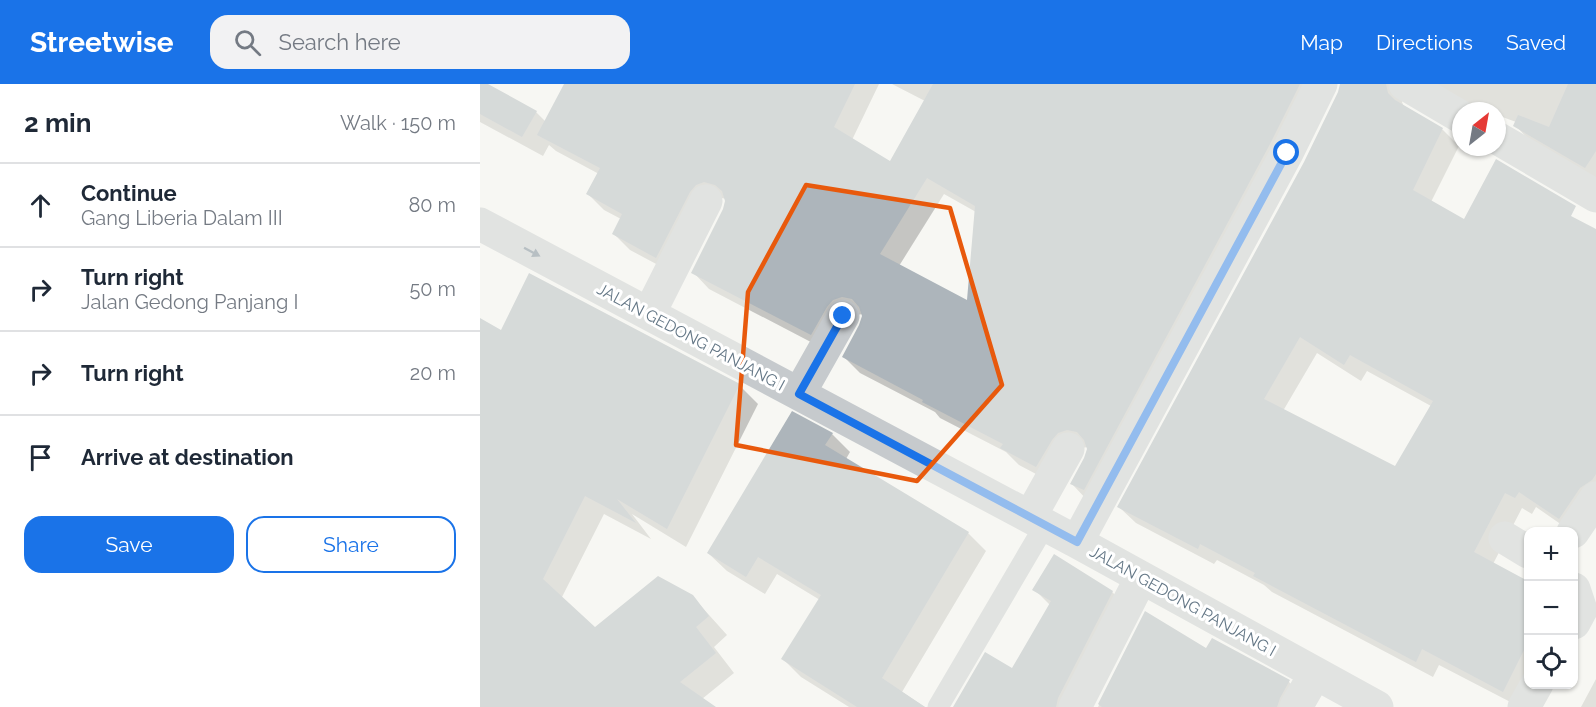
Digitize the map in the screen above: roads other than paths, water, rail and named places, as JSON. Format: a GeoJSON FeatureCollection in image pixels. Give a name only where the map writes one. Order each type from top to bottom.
{"type":"FeatureCollection","features":[{"type":"Feature","properties":{"kind":"street"},"geometry":{"type":"LineString","coordinates":[[1077,542],[1287,153],[1321,84]]}},
{"type":"Feature","properties":{"kind":"street"},"geometry":{"type":"LineString","coordinates":[[1405,84],[1452,112]]}},
{"type":"Feature","properties":{"kind":"street"},"geometry":{"type":"LineString","coordinates":[[1506,143],[1596,196]]}},
{"type":"Feature","properties":{"kind":"street"},"geometry":{"type":"LineString","coordinates":[[649,314],[706,201]]}},
{"type":"Feature","properties":{"kind":"street","name":"JALAN GEDONG PANJANG I"},"geometry":{"type":"LineString","coordinates":[[480,224],[1038,521],[1377,707]]}},
{"type":"Feature","properties":{"kind":"street"},"geometry":{"type":"LineString","coordinates":[[799,394],[843,316]]}},
{"type":"Feature","properties":{"kind":"street"},"geometry":{"type":"LineString","coordinates":[[1038,521],[1068,450]]}},
{"type":"Feature","properties":{"kind":"street"},"geometry":{"type":"LineString","coordinates":[[1576,527],[1596,498]]}},
{"type":"Feature","properties":{"kind":"street"},"geometry":{"type":"LineString","coordinates":[[1075,707],[1141,578]]}},
{"type":"Feature","properties":{"kind":"street"},"geometry":{"type":"LineString","coordinates":[[1578,601],[1581,610],[1578,616]]}},
{"type":"Feature","properties":{"kind":"street"},"geometry":{"type":"LineString","coordinates":[[1296,707],[1315,674]]}},
{"type":"Feature","properties":{"kind":"street"},"geometry":{"type":"LineString","coordinates":[[1524,707],[1534,689]]}},
{"type":"Feature","properties":{"kind":"lane"},"geometry":{"type":"LineString","coordinates":[[938,707],[1038,521]]}}]}
